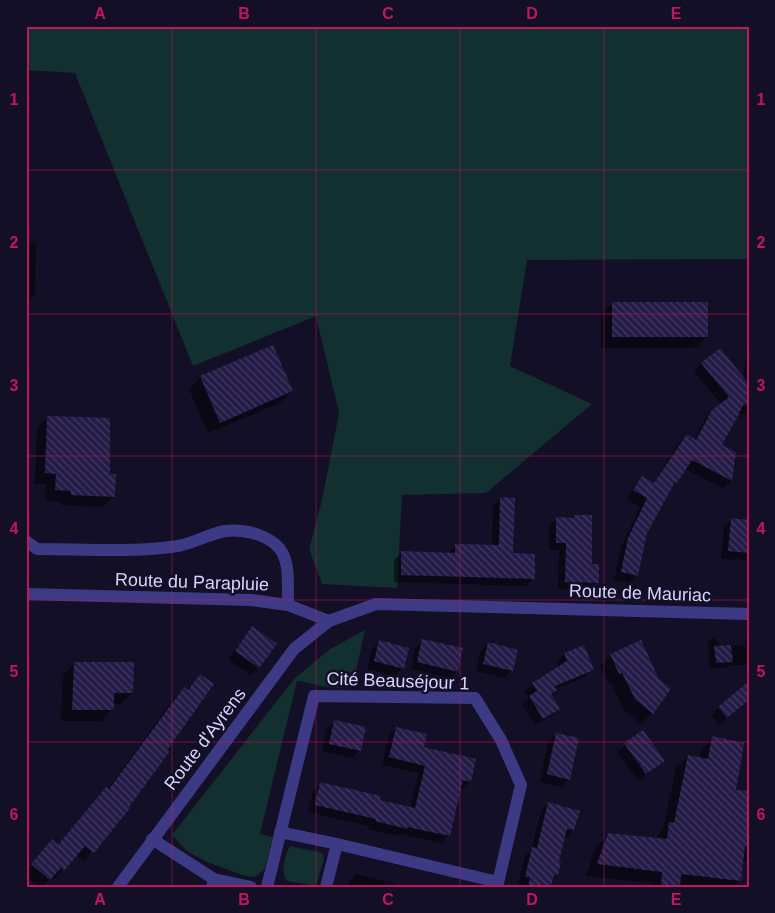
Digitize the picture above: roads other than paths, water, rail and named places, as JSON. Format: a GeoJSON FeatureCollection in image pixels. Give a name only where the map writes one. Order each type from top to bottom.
{"type":"FeatureCollection","features":[{"type":"Feature","properties":{"kind":"street"},"geometry":{"type":"LineString","coordinates":[[26,541],[37,549],[148,549],[180,545],[225,531],[245,532],[263,536],[277,545],[285,560],[288,605]]}},
{"type":"Feature","properties":{"kind":"street","name":"Route du Parapluie"},"geometry":{"type":"LineString","coordinates":[[26,594],[252,600],[288,605],[329,621]]}},
{"type":"Feature","properties":{"kind":"street","name":"Route de Mauriac"},"geometry":{"type":"LineString","coordinates":[[329,621],[376,604],[749,614]]}},
{"type":"Feature","properties":{"kind":"street","name":"Route d'Ayrens"},"geometry":{"type":"LineString","coordinates":[[118,887],[294,649],[329,621]]}},
{"type":"Feature","properties":{"kind":"street","name":"Cité Beauséjour 1"},"geometry":{"type":"LineString","coordinates":[[267,887],[314,696],[475,698],[501,740],[522,785],[497,884]]}},
{"type":"Feature","properties":{"kind":"street"},"geometry":{"type":"LineString","coordinates":[[280,832],[337,844],[497,884]]}},
{"type":"Feature","properties":{"kind":"street"},"geometry":{"type":"LineString","coordinates":[[152,839],[213,883],[251,887]]}},
{"type":"Feature","properties":{"kind":"street"},"geometry":{"type":"LineString","coordinates":[[326,887],[337,844]]}}]}
